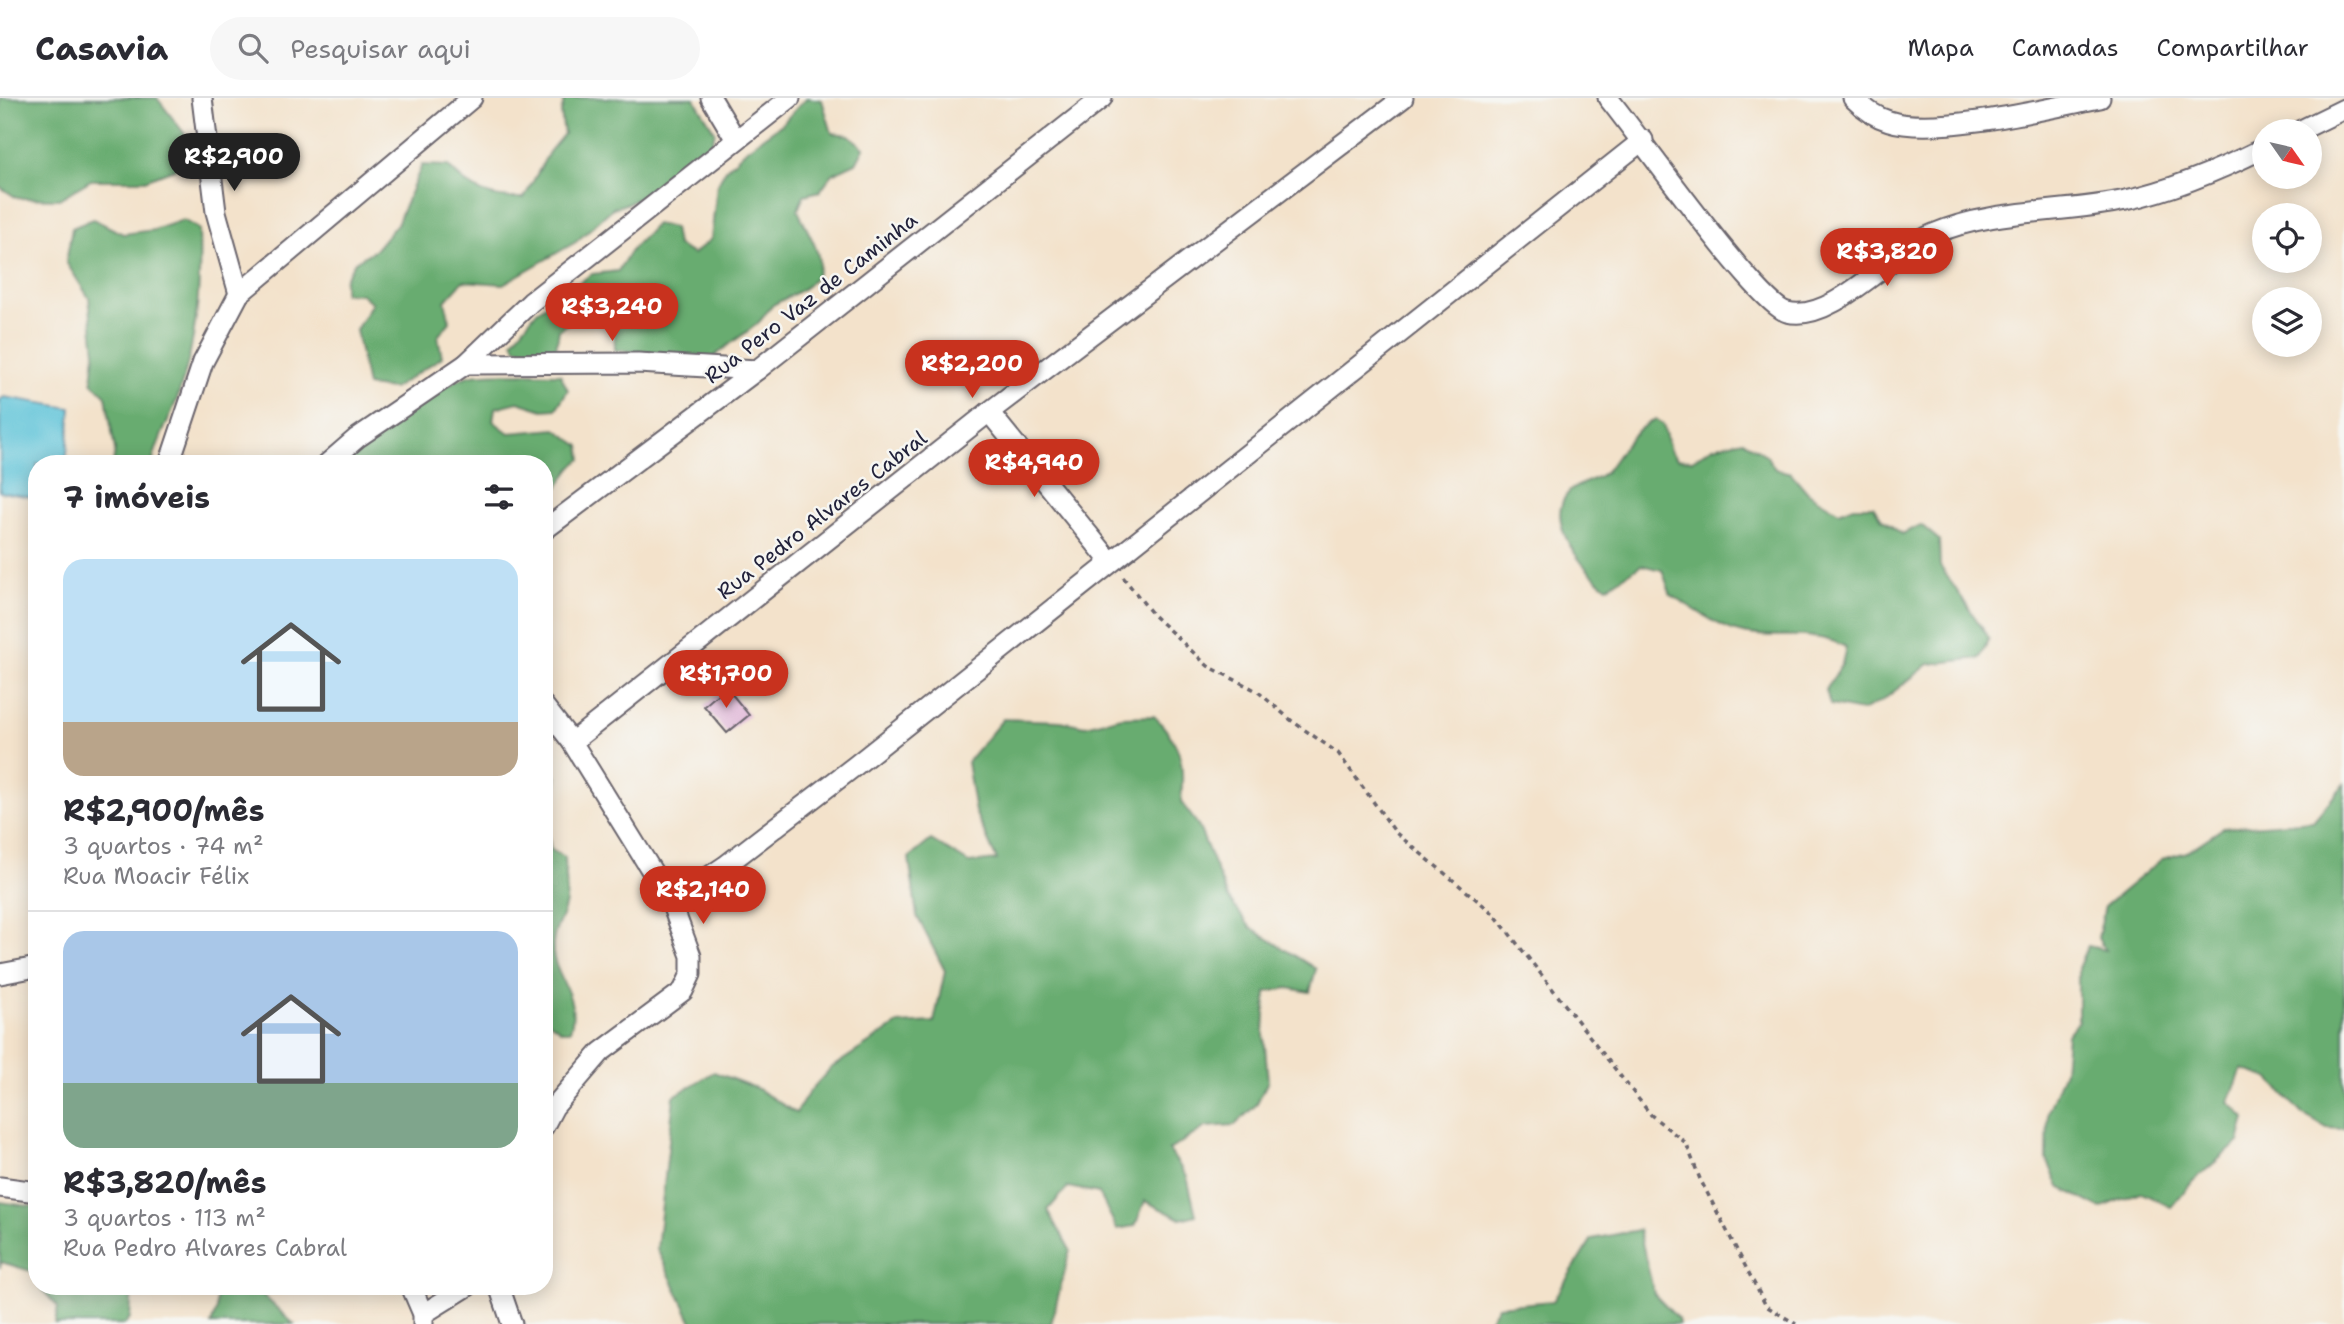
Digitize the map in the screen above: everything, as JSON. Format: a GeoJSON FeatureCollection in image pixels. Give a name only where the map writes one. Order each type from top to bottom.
{"type":"FeatureCollection","features":[{"type":"Feature","properties":{"kind":"street"},"geometry":{"type":"LineString","coordinates":[[202,98],[216,212],[239,294]]}},
{"type":"Feature","properties":{"kind":"street"},"geometry":{"type":"LineString","coordinates":[[172,455],[203,362],[239,294],[472,98]]}},
{"type":"Feature","properties":{"kind":"street"},"geometry":{"type":"LineString","coordinates":[[711,98],[736,140]]}},
{"type":"Feature","properties":{"kind":"street"},"geometry":{"type":"LineString","coordinates":[[337,455],[357,438],[466,364],[531,302],[790,98]]}},
{"type":"Feature","properties":{"kind":"street","name":"Rua Pero Vaz de Caminha"},"geometry":{"type":"LineString","coordinates":[[553,523],[757,370],[1102,98]]}},
{"type":"Feature","properties":{"kind":"street","name":"Rua Pedro Alvares Cabral"},"geometry":{"type":"LineString","coordinates":[[572,742],[989,412],[1403,98]]}},
{"type":"Feature","properties":{"kind":"street"},"geometry":{"type":"LineString","coordinates":[[1608,98],[1643,140],[1747,279],[1775,307],[1788,313],[1808,312],[1831,303],[1930,235],[1960,223],[2029,211],[2125,200],[2252,152]]}},
{"type":"Feature","properties":{"kind":"street"},"geometry":{"type":"LineString","coordinates":[[1853,98],[1860,106],[1889,121],[1923,125],[1986,119],[2100,98]]}},
{"type":"Feature","properties":{"kind":"street"},"geometry":{"type":"LineString","coordinates":[[2322,120],[2344,109]]}},
{"type":"Feature","properties":{"kind":"street"},"geometry":{"type":"LineString","coordinates":[[671,902],[725,866],[855,766],[1643,140]]}},
{"type":"Feature","properties":{"kind":"street"},"geometry":{"type":"LineString","coordinates":[[466,364],[638,363],[757,370]]}},
{"type":"Feature","properties":{"kind":"street"},"geometry":{"type":"LineString","coordinates":[[989,412],[1110,561]]}},
{"type":"Feature","properties":{"kind":"street"},"geometry":{"type":"LineString","coordinates":[[553,718],[572,742],[671,902],[691,956],[691,974],[683,991],[600,1052],[553,1109]]}},
{"type":"Feature","properties":{"kind":"street"},"geometry":{"type":"LineString","coordinates":[[0,974],[28,969]]}},
{"type":"Feature","properties":{"kind":"street"},"geometry":{"type":"LineString","coordinates":[[0,1187],[28,1191]]}},
{"type":"Feature","properties":{"kind":"street"},"geometry":{"type":"LineString","coordinates":[[414,1295],[423,1319],[456,1295]]}},
{"type":"Feature","properties":{"kind":"street"},"geometry":{"type":"LineString","coordinates":[[502,1295],[512,1324]]}},
{"type":"Feature","properties":{"kind":"path"},"geometry":{"type":"LineString","coordinates":[[1110,561],[1154,616],[1208,666],[1257,691],[1292,721],[1338,753],[1396,833],[1494,914],[1651,1115],[1686,1143],[1700,1179],[1766,1306],[1796,1324]]}},
{"type":"Feature","properties":{"kind":"green space"},"geometry":{"type":"Polygon","coordinates":[[[0,98],[157,98],[187,137],[189,159],[174,169],[145,180],[91,180],[59,199],[17,198],[0,187],[0,98]]]}},
{"type":"Feature","properties":{"kind":"green space"},"geometry":{"type":"Polygon","coordinates":[[[565,98],[694,98],[715,132],[712,143],[666,182],[629,203],[613,208],[576,242],[503,284],[463,281],[445,301],[450,322],[438,336],[442,357],[393,389],[367,386],[356,330],[372,303],[361,294],[344,293],[344,280],[355,262],[376,249],[397,224],[422,165],[448,166],[465,182],[491,195],[524,198],[549,152],[564,134],[561,113],[565,98]]]}},
{"type":"Feature","properties":{"kind":"green space"},"geometry":{"type":"Polygon","coordinates":[[[806,98],[822,100],[832,133],[849,135],[864,148],[856,163],[832,174],[820,191],[804,195],[798,210],[814,244],[819,264],[818,272],[808,285],[773,305],[759,322],[713,358],[615,350],[614,322],[574,320],[559,330],[555,355],[516,348],[513,341],[537,311],[592,274],[618,271],[631,250],[656,224],[674,228],[677,245],[693,254],[711,239],[717,185],[726,169],[748,148],[782,124],[806,98]]]}},
{"type":"Feature","properties":{"kind":"green space"},"geometry":{"type":"Polygon","coordinates":[[[93,219],[123,234],[154,230],[183,220],[199,229],[198,294],[189,357],[177,399],[154,455],[114,455],[106,396],[92,382],[95,352],[89,298],[66,262],[72,228],[93,219]]]}},
{"type":"Feature","properties":{"kind":"green space"},"geometry":{"type":"Polygon","coordinates":[[[560,374],[568,390],[556,409],[543,410],[518,402],[495,408],[493,421],[509,433],[556,429],[580,446],[582,459],[553,493],[553,455],[354,455],[439,390],[468,376],[560,374]]]}},
{"type":"Feature","properties":{"kind":"green space"},"geometry":{"type":"Polygon","coordinates":[[[1656,419],[1663,425],[1670,451],[1677,459],[1692,460],[1713,447],[1743,440],[1767,456],[1775,469],[1791,473],[1809,494],[1839,512],[1853,506],[1873,506],[1882,519],[1902,534],[1921,525],[1939,540],[1940,566],[1989,638],[1980,658],[1929,664],[1882,701],[1862,711],[1830,705],[1826,690],[1842,664],[1846,647],[1806,636],[1753,635],[1730,629],[1671,595],[1662,570],[1641,565],[1607,587],[1587,569],[1569,544],[1560,516],[1562,503],[1574,488],[1604,473],[1634,434],[1656,419]]]}},
{"type":"Feature","properties":{"kind":"green space"},"geometry":{"type":"Polygon","coordinates":[[[1154,716],[1171,736],[1180,755],[1181,802],[1198,825],[1228,898],[1251,928],[1316,969],[1310,992],[1288,988],[1266,992],[1264,1035],[1268,1081],[1256,1105],[1235,1125],[1206,1127],[1169,1150],[1187,1177],[1196,1215],[1181,1219],[1145,1201],[1135,1226],[1117,1229],[1099,1193],[1068,1187],[1048,1210],[1070,1250],[1051,1324],[693,1324],[657,1249],[674,1096],[714,1072],[756,1088],[796,1113],[809,1092],[831,1068],[898,1024],[934,1022],[945,971],[917,916],[909,858],[931,840],[969,863],[997,860],[975,812],[967,762],[1003,719],[1061,721],[1085,726],[1122,717],[1154,716]]]}},
{"type":"Feature","properties":{"kind":"green space"},"geometry":{"type":"Polygon","coordinates":[[[553,771],[557,779],[553,800],[553,771]]]}},
{"type":"Feature","properties":{"kind":"green space"},"geometry":{"type":"Polygon","coordinates":[[[2344,784],[2344,1129],[2327,1128],[2302,1114],[2269,1078],[2242,1069],[2229,1102],[2245,1118],[2239,1142],[2193,1181],[2171,1207],[2140,1192],[2100,1208],[2059,1187],[2047,1159],[2048,1112],[2064,1071],[2067,1035],[2078,1021],[2078,968],[2088,946],[2105,950],[2098,938],[2105,906],[2162,859],[2187,852],[2223,828],[2313,821],[2344,784]]]}},
{"type":"Feature","properties":{"kind":"green space"},"geometry":{"type":"Polygon","coordinates":[[[553,851],[565,857],[567,885],[563,914],[553,944],[553,851]]]}},
{"type":"Feature","properties":{"kind":"green space"},"geometry":{"type":"Polygon","coordinates":[[[553,953],[572,1008],[570,1031],[562,1031],[553,1024],[553,953]]]}},
{"type":"Feature","properties":{"kind":"green space"},"geometry":{"type":"Polygon","coordinates":[[[0,1202],[28,1206],[28,1270],[1,1262],[0,1268],[0,1202]]]}},
{"type":"Feature","properties":{"kind":"green space"},"geometry":{"type":"Polygon","coordinates":[[[1639,1230],[1654,1294],[1678,1319],[1679,1324],[1487,1324],[1498,1306],[1553,1301],[1592,1239],[1639,1230]]]}},
{"type":"Feature","properties":{"kind":"green space"},"geometry":{"type":"Polygon","coordinates":[[[47,1295],[131,1295],[130,1318],[125,1324],[55,1324],[58,1307],[47,1295]]]}},
{"type":"Feature","properties":{"kind":"green space"},"geometry":{"type":"Polygon","coordinates":[[[216,1295],[263,1295],[294,1324],[211,1324],[216,1311],[216,1295]]]}},
{"type":"Feature","properties":{"kind":"water"},"geometry":{"type":"Polygon","coordinates":[[[4,397],[71,408],[67,455],[28,455],[28,497],[0,492],[0,400],[4,397]]]}},
{"type":"Feature","properties":{"kind":"building"},"geometry":{"type":"Polygon","coordinates":[[[726,687],[749,715],[727,733],[704,706],[726,687]]]}}]}
